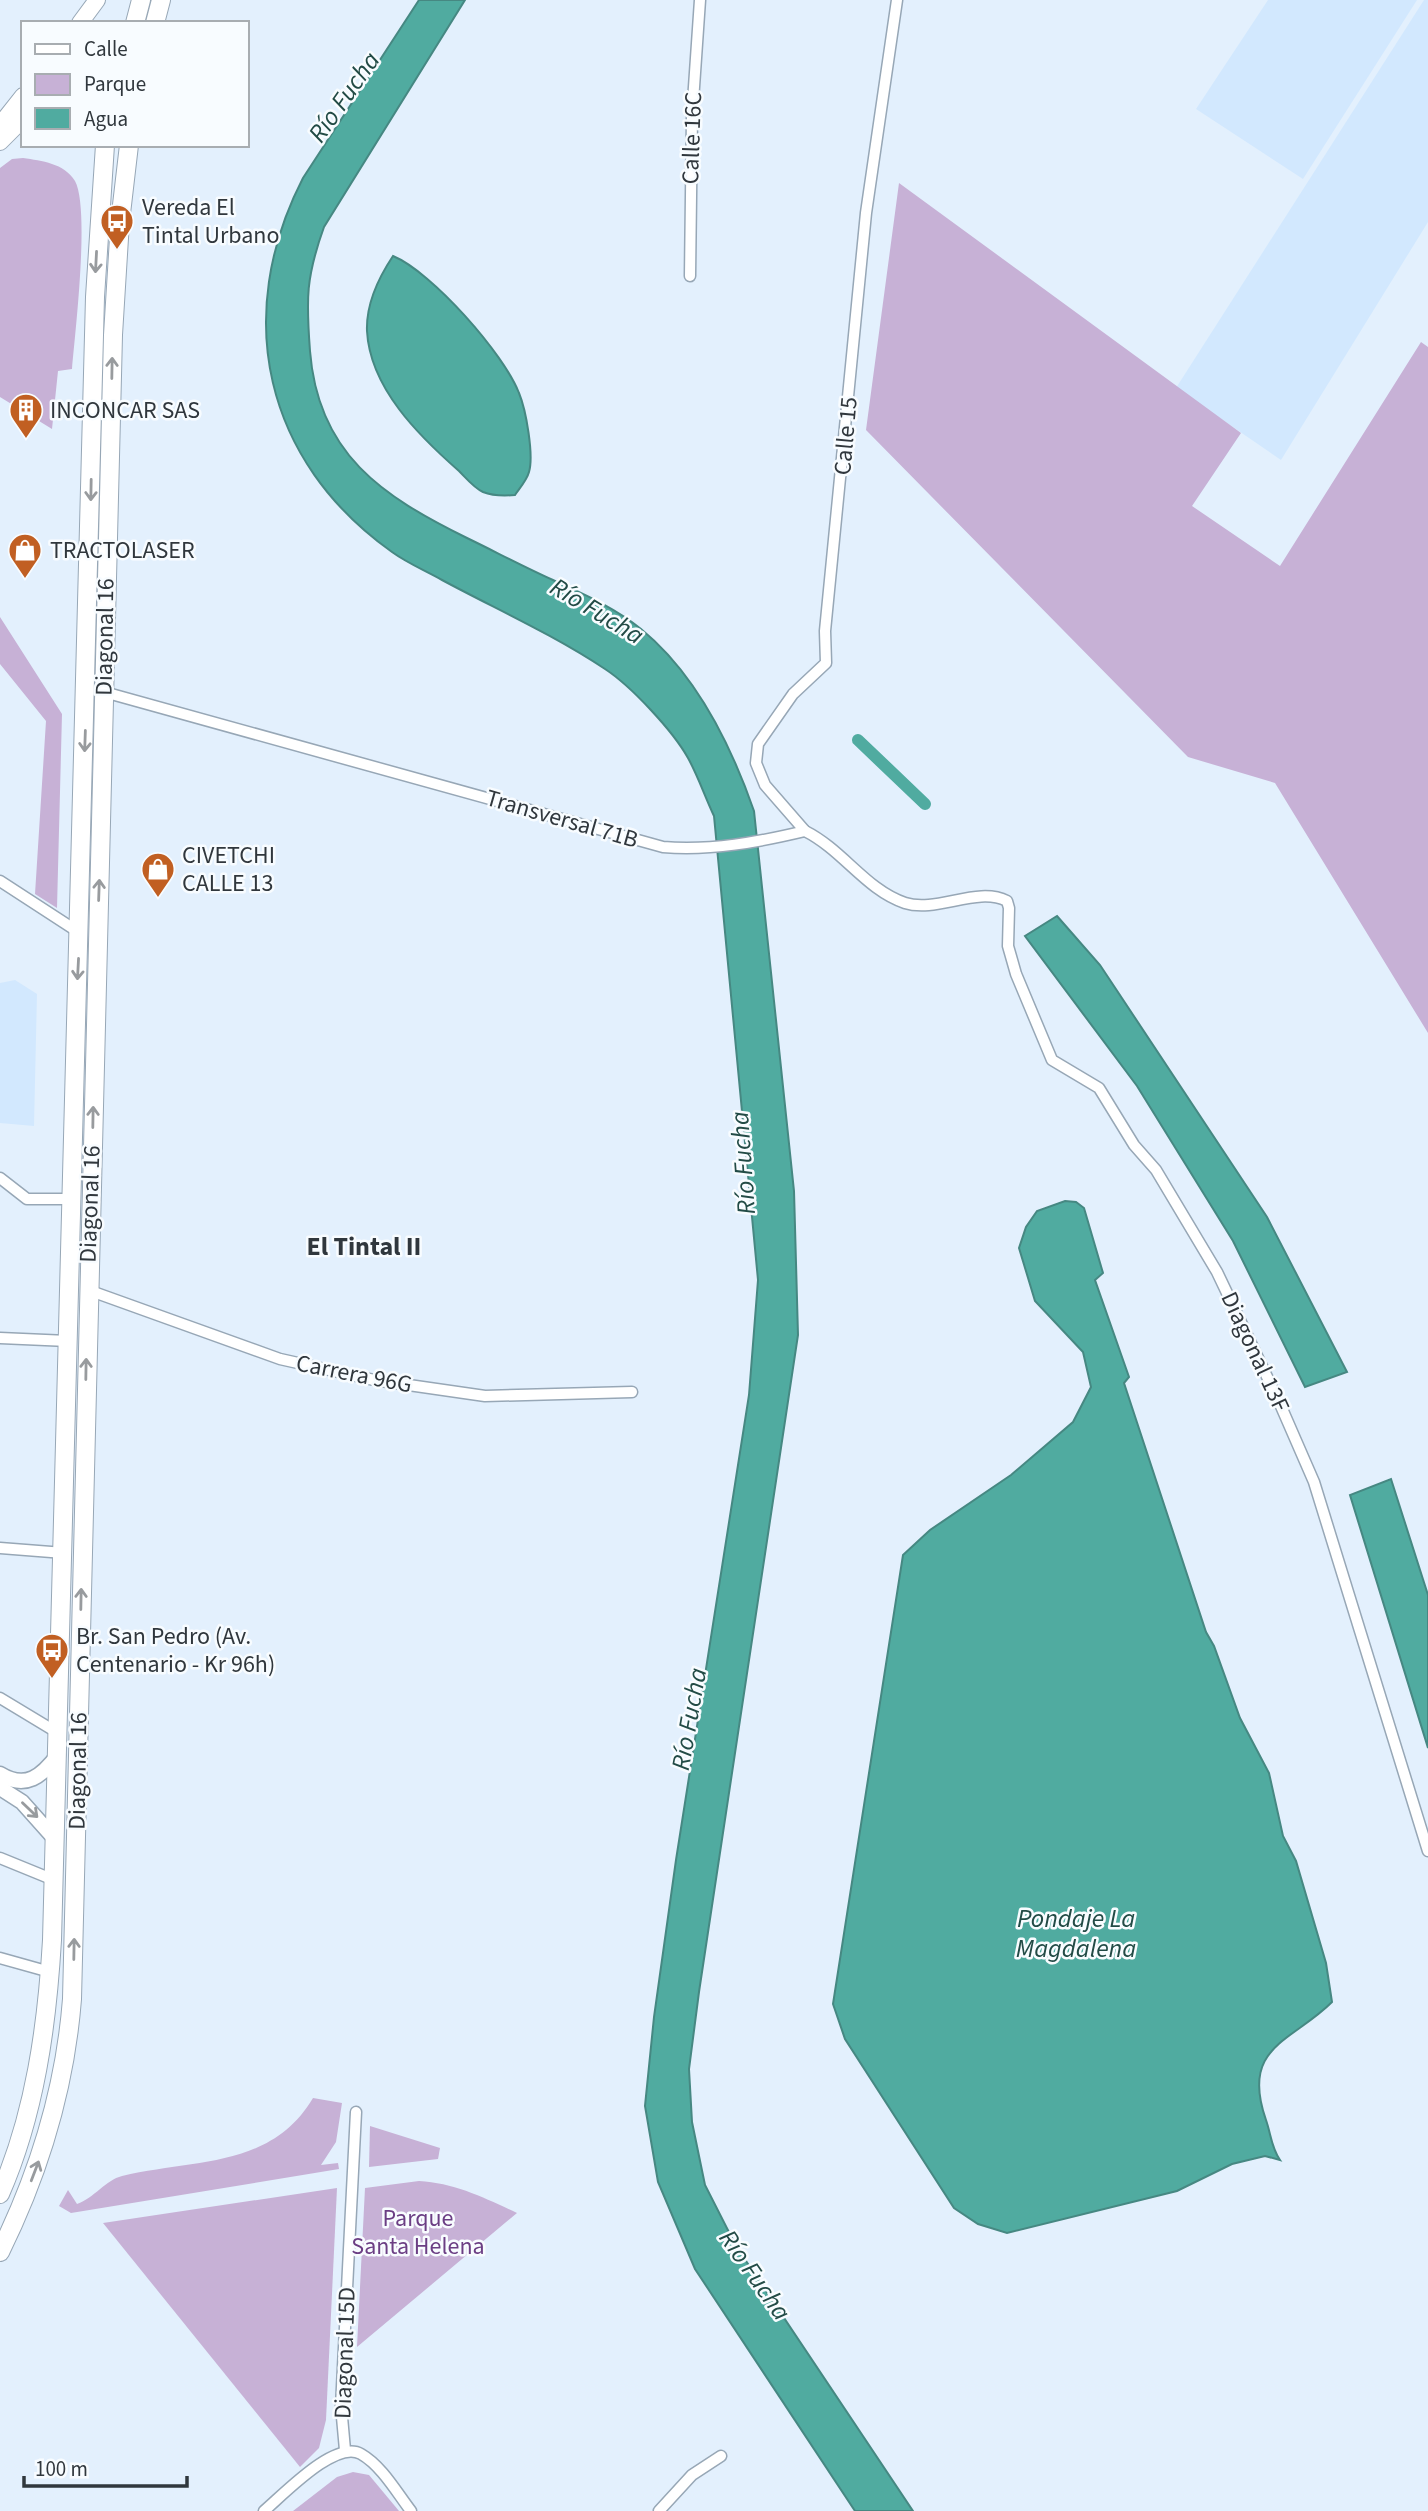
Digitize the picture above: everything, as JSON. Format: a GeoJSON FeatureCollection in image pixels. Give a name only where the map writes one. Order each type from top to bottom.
{"type":"FeatureCollection","features":[{"type":"Feature","properties":{"kind":"main road"},"geometry":{"type":"LineString","coordinates":[[81,21],[97,0]]}},
{"type":"Feature","properties":{"kind":"main road"},"geometry":{"type":"LineString","coordinates":[[136,21],[141,0]]}},
{"type":"Feature","properties":{"kind":"main road"},"geometry":{"type":"LineString","coordinates":[[156,21],[161,0]]}},
{"type":"Feature","properties":{"kind":"main road"},"geometry":{"type":"LineString","coordinates":[[0,125],[21,99]]}},
{"type":"Feature","properties":{"kind":"main road"},"geometry":{"type":"LineString","coordinates":[[0,142],[21,121]]}},
{"type":"Feature","properties":{"kind":"main road","name":"Diagonal 16"},"geometry":{"type":"LineString","coordinates":[[0,2194],[19,2144],[34,2088],[50,1972],[64,1553],[96,284],[106,147]]}},
{"type":"Feature","properties":{"kind":"main road","name":"Diagonal 16"},"geometry":{"type":"LineString","coordinates":[[0,2252],[27,2193],[52,2120],[69,2030],[75,1898],[114,308],[129,147]]}},
{"type":"Feature","properties":{"kind":"street","name":"Calle 16C"},"geometry":{"type":"LineString","coordinates":[[690,276],[692,116],[700,0]]}},
{"type":"Feature","properties":{"kind":"street","name":"Calle 15"},"geometry":{"type":"LineString","coordinates":[[805,831],[765,785],[756,762],[758,744],[793,694],[826,663],[825,631],[831,559],[836,537],[866,213],[897,0]]}},
{"type":"Feature","properties":{"kind":"street","name":"Transversal 71B"},"geometry":{"type":"LineString","coordinates":[[104,692],[663,847],[692,849],[763,841],[805,831]]}},
{"type":"Feature","properties":{"kind":"street","name":"Diagonal 13F"},"geometry":{"type":"LineString","coordinates":[[805,831],[846,858],[872,884],[906,903],[988,898],[1007,901],[1008,946],[1016,974],[1052,1060],[1099,1088],[1134,1145],[1156,1171],[1217,1272],[1285,1414],[1314,1482],[1428,1851]]}},
{"type":"Feature","properties":{"kind":"street"},"geometry":{"type":"LineString","coordinates":[[0,881],[80,933]]}},
{"type":"Feature","properties":{"kind":"street"},"geometry":{"type":"LineString","coordinates":[[0,1178],[27,1199],[72,1199]]}},
{"type":"Feature","properties":{"kind":"street","name":"Carrera 96G"},"geometry":{"type":"LineString","coordinates":[[88,1290],[280,1359],[373,1380],[485,1396],[632,1392]]}},
{"type":"Feature","properties":{"kind":"street"},"geometry":{"type":"LineString","coordinates":[[0,1338],[68,1340]]}},
{"type":"Feature","properties":{"kind":"street"},"geometry":{"type":"LineString","coordinates":[[0,1548],[64,1553]]}},
{"type":"Feature","properties":{"kind":"street"},"geometry":{"type":"LineString","coordinates":[[0,1698],[58,1733]]}},
{"type":"Feature","properties":{"kind":"street"},"geometry":{"type":"LineString","coordinates":[[0,1774],[14,1782],[36,1779],[58,1755]]}},
{"type":"Feature","properties":{"kind":"street"},"geometry":{"type":"LineString","coordinates":[[0,1788],[22,1802],[55,1839]]}},
{"type":"Feature","properties":{"kind":"street"},"geometry":{"type":"LineString","coordinates":[[0,1858],[54,1880]]}},
{"type":"Feature","properties":{"kind":"street"},"geometry":{"type":"LineString","coordinates":[[0,1958],[50,1972]]}},
{"type":"Feature","properties":{"kind":"street","name":"Diagonal 15D"},"geometry":{"type":"LineString","coordinates":[[264,2511],[331,2456],[345,2450],[341,2406],[356,2112]]}},
{"type":"Feature","properties":{"kind":"street"},"geometry":{"type":"LineString","coordinates":[[345,2450],[355,2451],[369,2460],[411,2511]]}},
{"type":"Feature","properties":{"kind":"street"},"geometry":{"type":"LineString","coordinates":[[659,2511],[692,2475],[721,2456]]}},
{"type":"Feature","properties":{"kind":"shaded area"},"geometry":{"type":"Polygon","coordinates":[[[1268,0],[1417,0],[1303,179],[1196,109],[1268,0]]]}},
{"type":"Feature","properties":{"kind":"shaded area"},"geometry":{"type":"Polygon","coordinates":[[[1424,0],[1428,0],[1428,222],[1281,460],[1176,388],[1424,0]]]}},
{"type":"Feature","properties":{"kind":"shaded area"},"geometry":{"type":"Polygon","coordinates":[[[15,980],[37,994],[34,1126],[0,1123],[0,983],[15,980]]]}},
{"type":"Feature","properties":{"kind":"green space"},"geometry":{"type":"Polygon","coordinates":[[[23,158],[52,164],[65,170],[75,181],[79,196],[80,272],[72,369],[58,371],[52,429],[0,397],[0,168],[12,159],[23,158]]]}},
{"type":"Feature","properties":{"kind":"green space"},"geometry":{"type":"Polygon","coordinates":[[[899,183],[1241,433],[1192,506],[1280,566],[1421,342],[1428,347],[1428,1033],[1275,783],[1188,757],[866,430],[899,183]]]}},
{"type":"Feature","properties":{"kind":"green space"},"geometry":{"type":"Polygon","coordinates":[[[0,617],[62,714],[57,908],[35,894],[46,721],[0,664],[0,617]]]}},
{"type":"Feature","properties":{"kind":"green space"},"geometry":{"type":"Polygon","coordinates":[[[313,2098],[342,2103],[336,2142],[321,2165],[338,2163],[339,2169],[71,2213],[59,2206],[68,2190],[77,2204],[122,2176],[203,2163],[253,2149],[275,2138],[296,2121],[313,2098]]]}},
{"type":"Feature","properties":{"kind":"green space"},"geometry":{"type":"Polygon","coordinates":[[[370,2126],[440,2148],[438,2159],[369,2167],[370,2126]]]}},
{"type":"Feature","properties":{"kind":"green space","name":"Parque Santa Helena"},"geometry":{"type":"Polygon","coordinates":[[[419,2181],[457,2188],[517,2213],[357,2347],[365,2188],[419,2181]]]}},
{"type":"Feature","properties":{"kind":"green space"},"geometry":{"type":"Polygon","coordinates":[[[337,2188],[326,2420],[319,2448],[300,2467],[103,2223],[337,2188]]]}},
{"type":"Feature","properties":{"kind":"green space"},"geometry":{"type":"Polygon","coordinates":[[[353,2472],[369,2475],[399,2511],[293,2511],[337,2477],[353,2472]]]}},
{"type":"Feature","properties":{"kind":"water","name":"Río Fucha"},"geometry":{"type":"Polygon","coordinates":[[[419,0],[465,0],[324,227],[311,274],[308,302],[310,351],[316,387],[326,418],[341,444],[382,488],[436,522],[609,608],[631,621],[661,647],[695,689],[723,736],[754,811],[794,1191],[798,1335],[699,1992],[689,2069],[692,2122],[705,2185],[736,2246],[913,2511],[855,2511],[695,2269],[658,2182],[645,2106],[654,2017],[676,1860],[749,1395],[758,1280],[714,816],[681,747],[627,686],[586,657],[404,560],[349,515],[314,475],[289,430],[273,383],[266,333],[269,282],[281,230],[303,178],[419,0]]]}},
{"type":"Feature","properties":{"kind":"water"},"geometry":{"type":"Polygon","coordinates":[[[393,256],[409,265],[446,296],[483,337],[511,377],[524,410],[531,455],[528,475],[515,495],[491,494],[473,485],[413,426],[387,391],[377,372],[370,352],[367,321],[374,292],[393,256]]]}},
{"type":"Feature","properties":{"kind":"water"},"geometry":{"type":"Polygon","coordinates":[[[1057,916],[1100,965],[1267,1217],[1347,1372],[1305,1387],[1233,1241],[1137,1086],[1025,936],[1057,916]]]}},
{"type":"Feature","properties":{"kind":"water","name":"Pondaje La Magdalena"},"geometry":{"type":"Polygon","coordinates":[[[1065,1201],[1076,1202],[1084,1208],[1103,1273],[1095,1280],[1129,1377],[1124,1383],[1206,1632],[1214,1646],[1240,1718],[1269,1773],[1283,1836],[1296,1861],[1326,1963],[1332,2002],[1274,2048],[1265,2061],[1260,2076],[1260,2095],[1273,2145],[1280,2160],[1265,2156],[1232,2164],[1177,2191],[1007,2233],[978,2224],[954,2208],[845,2039],[833,2004],[903,1555],[930,1530],[1011,1475],[1073,1422],[1091,1387],[1083,1352],[1035,1301],[1019,1248],[1026,1227],[1037,1211],[1065,1201]]]}},
{"type":"Feature","properties":{"kind":"water"},"geometry":{"type":"Polygon","coordinates":[[[1391,1479],[1428,1595],[1428,1748],[1350,1495],[1391,1479]]]}},
{"type":"Feature","properties":{"kind":"waterway"},"geometry":{"type":"LineString","coordinates":[[858,740],[925,804]]}},
{"type":"Feature","properties":{"kind":"place","name":"Vereda El Tintal Urbano"},"geometry":{"type":"Point","coordinates":[117,251]}},
{"type":"Feature","properties":{"kind":"place","name":"INCONCAR SAS"},"geometry":{"type":"Point","coordinates":[26,440]}},
{"type":"Feature","properties":{"kind":"place","name":"TRACTOLASER"},"geometry":{"type":"Point","coordinates":[25,580]}},
{"type":"Feature","properties":{"kind":"place","name":"CIVETCHI CALLE 13"},"geometry":{"type":"Point","coordinates":[158,899]}},
{"type":"Feature","properties":{"kind":"place","name":"Br. San Pedro (Av. Centenario - Kr 96h)"},"geometry":{"type":"Point","coordinates":[52,1680]}},
{"type":"Feature","properties":{"kind":"district","name":"El Tintal II"},"geometry":{"type":"Point","coordinates":[364,1246]}}]}
